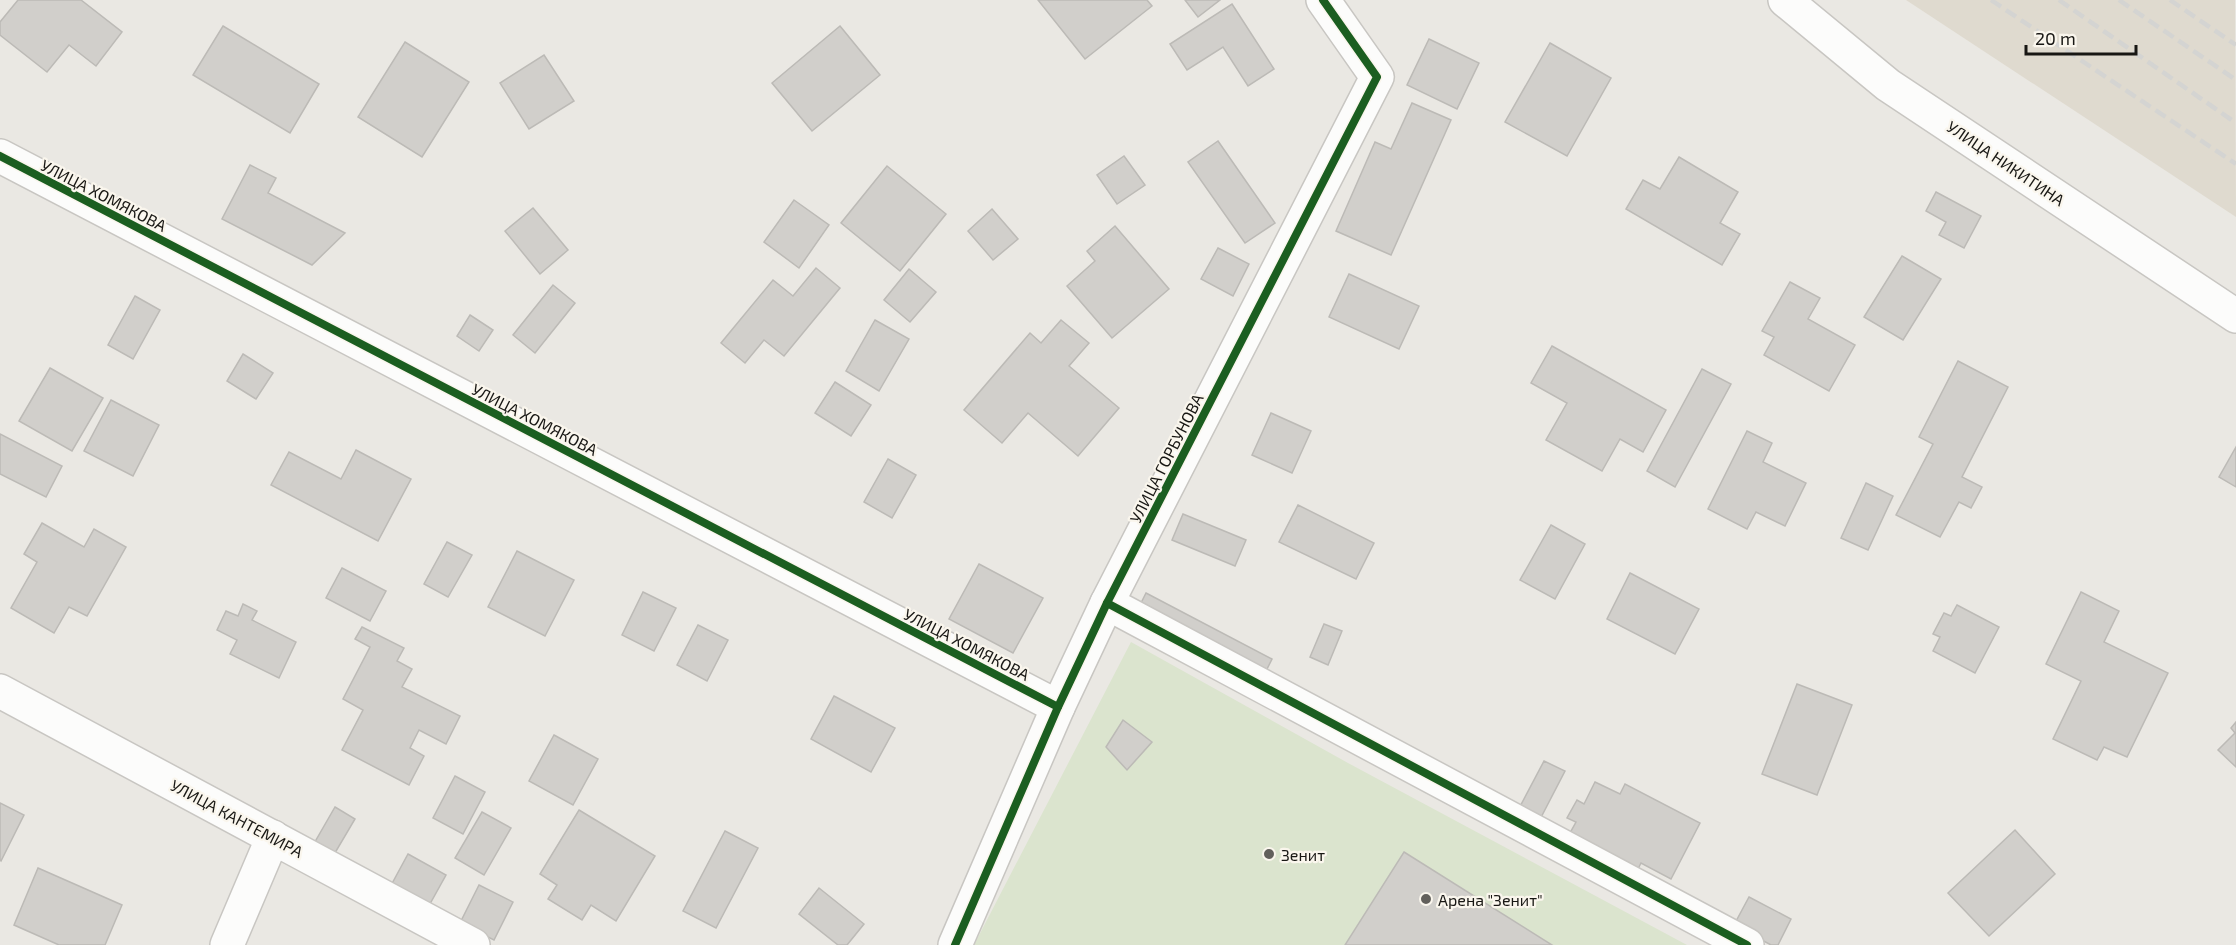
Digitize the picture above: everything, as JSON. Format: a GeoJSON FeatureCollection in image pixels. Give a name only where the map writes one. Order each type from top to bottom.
{"type":"FeatureCollection","features":[{"type":"Feature","properties":{"kind":"street","name":"УЛИЦА ГОРБУНОВА"},"geometry":{"type":"LineString","coordinates":[[955,945],[1058,707],[1107,603],[1377,77],[1323,0]]}},
{"type":"Feature","properties":{"kind":"street","name":"УЛИЦА НИКИТИНА"},"geometry":{"type":"LineString","coordinates":[[1785,0],[1888,85],[2236,316]]}},
{"type":"Feature","properties":{"kind":"street","name":"УЛИЦА ХОМЯКОВА"},"geometry":{"type":"LineString","coordinates":[[0,156],[1058,707]]}},
{"type":"Feature","properties":{"kind":"street"},"geometry":{"type":"LineString","coordinates":[[1107,603],[1747,945]]}},
{"type":"Feature","properties":{"kind":"street","name":"УЛИЦА КАНТЕМИРА"},"geometry":{"type":"LineString","coordinates":[[0,692],[473,945]]}},
{"type":"Feature","properties":{"kind":"street"},"geometry":{"type":"LineString","coordinates":[[227,945],[273,837]]}},
{"type":"Feature","properties":{"kind":"shaded area"},"geometry":{"type":"Polygon","coordinates":[[[1906,0],[2235,0],[2236,217],[1906,0]]]}},
{"type":"Feature","properties":{"kind":"green space","name":"Зенит"},"geometry":{"type":"Polygon","coordinates":[[[1131,642],[1348,763],[1687,945],[974,945],[1131,642]]]}},
{"type":"Feature","properties":{"kind":"building"},"geometry":{"type":"Polygon","coordinates":[[[18,0],[81,0],[122,32],[96,66],[69,45],[47,72],[0,35],[0,22],[18,0]]]}},
{"type":"Feature","properties":{"kind":"building"},"geometry":{"type":"Polygon","coordinates":[[[1038,0],[1147,0],[1152,6],[1085,59],[1038,0]]]}},
{"type":"Feature","properties":{"kind":"building"},"geometry":{"type":"Polygon","coordinates":[[[1185,0],[1220,0],[1198,17],[1185,0]]]}},
{"type":"Feature","properties":{"kind":"building"},"geometry":{"type":"Polygon","coordinates":[[[1232,4],[1274,69],[1248,86],[1223,47],[1187,70],[1170,44],[1232,4]]]}},
{"type":"Feature","properties":{"kind":"building"},"geometry":{"type":"Polygon","coordinates":[[[223,26],[319,84],[290,133],[193,75],[223,26]]]}},
{"type":"Feature","properties":{"kind":"building"},"geometry":{"type":"Polygon","coordinates":[[[840,26],[880,75],[812,131],[772,83],[840,26]]]}},
{"type":"Feature","properties":{"kind":"building"},"geometry":{"type":"Polygon","coordinates":[[[1429,39],[1479,63],[1457,109],[1407,85],[1429,39]]]}},
{"type":"Feature","properties":{"kind":"building"},"geometry":{"type":"Polygon","coordinates":[[[405,42],[469,82],[422,157],[358,117],[405,42]]]}},
{"type":"Feature","properties":{"kind":"building"},"geometry":{"type":"Polygon","coordinates":[[[1550,43],[1611,78],[1567,156],[1505,122],[1550,43]]]}},
{"type":"Feature","properties":{"kind":"building"},"geometry":{"type":"Polygon","coordinates":[[[544,55],[574,101],[529,129],[500,83],[544,55]]]}},
{"type":"Feature","properties":{"kind":"building"},"geometry":{"type":"Polygon","coordinates":[[[1412,103],[1451,120],[1391,255],[1336,231],[1375,142],[1391,149],[1412,103]]]}},
{"type":"Feature","properties":{"kind":"building"},"geometry":{"type":"Polygon","coordinates":[[[1218,141],[1275,223],[1245,243],[1188,162],[1218,141]]]}},
{"type":"Feature","properties":{"kind":"building"},"geometry":{"type":"Polygon","coordinates":[[[1124,156],[1145,185],[1117,204],[1097,175],[1124,156]]]}},
{"type":"Feature","properties":{"kind":"building"},"geometry":{"type":"Polygon","coordinates":[[[1679,157],[1738,192],[1720,223],[1740,234],[1722,265],[1626,209],[1643,180],[1660,189],[1679,157]]]}},
{"type":"Feature","properties":{"kind":"building"},"geometry":{"type":"Polygon","coordinates":[[[250,165],[276,178],[268,193],[345,233],[312,265],[222,219],[250,165]]]}},
{"type":"Feature","properties":{"kind":"building"},"geometry":{"type":"Polygon","coordinates":[[[887,166],[946,214],[900,271],[841,223],[887,166]]]}},
{"type":"Feature","properties":{"kind":"building"},"geometry":{"type":"Polygon","coordinates":[[[1936,192],[1981,216],[1964,248],[1939,235],[1946,222],[1926,211],[1936,192]]]}},
{"type":"Feature","properties":{"kind":"building"},"geometry":{"type":"Polygon","coordinates":[[[794,200],[829,225],[799,268],[764,242],[794,200]]]}},
{"type":"Feature","properties":{"kind":"building"},"geometry":{"type":"Polygon","coordinates":[[[533,208],[568,250],[540,274],[505,231],[533,208]]]}},
{"type":"Feature","properties":{"kind":"building"},"geometry":{"type":"Polygon","coordinates":[[[992,209],[1018,239],[993,260],[968,231],[992,209]]]}},
{"type":"Feature","properties":{"kind":"building"},"geometry":{"type":"Polygon","coordinates":[[[1115,226],[1169,289],[1112,338],[1067,286],[1095,261],[1087,251],[1115,226]]]}},
{"type":"Feature","properties":{"kind":"building"},"geometry":{"type":"Polygon","coordinates":[[[1218,248],[1249,264],[1233,296],[1201,279],[1218,248]]]}},
{"type":"Feature","properties":{"kind":"building"},"geometry":{"type":"Polygon","coordinates":[[[1902,256],[1941,279],[1903,340],[1864,317],[1902,256]]]}},
{"type":"Feature","properties":{"kind":"building"},"geometry":{"type":"Polygon","coordinates":[[[816,268],[840,288],[784,356],[764,340],[745,363],[721,343],[773,280],[793,296],[816,268]]]}},
{"type":"Feature","properties":{"kind":"building"},"geometry":{"type":"Polygon","coordinates":[[[909,269],[936,292],[910,322],[884,300],[909,269]]]}},
{"type":"Feature","properties":{"kind":"building"},"geometry":{"type":"Polygon","coordinates":[[[1349,274],[1419,306],[1399,349],[1329,317],[1349,274]]]}},
{"type":"Feature","properties":{"kind":"building"},"geometry":{"type":"Polygon","coordinates":[[[1790,282],[1820,298],[1808,319],[1855,345],[1829,391],[1764,355],[1774,337],[1762,331],[1790,282]]]}},
{"type":"Feature","properties":{"kind":"building"},"geometry":{"type":"Polygon","coordinates":[[[553,285],[575,303],[535,353],[513,335],[553,285]]]}},
{"type":"Feature","properties":{"kind":"building"},"geometry":{"type":"Polygon","coordinates":[[[135,296],[160,310],[133,359],[108,345],[135,296]]]}},
{"type":"Feature","properties":{"kind":"building"},"geometry":{"type":"Polygon","coordinates":[[[470,315],[493,330],[479,351],[457,336],[470,315]]]}},
{"type":"Feature","properties":{"kind":"building"},"geometry":{"type":"Polygon","coordinates":[[[875,320],[909,339],[879,391],[846,371],[875,320]]]}},
{"type":"Feature","properties":{"kind":"building"},"geometry":{"type":"Polygon","coordinates":[[[1061,320],[1089,343],[1069,366],[1119,408],[1078,456],[1028,413],[1002,443],[964,410],[1030,333],[1041,343],[1061,320]]]}},
{"type":"Feature","properties":{"kind":"building"},"geometry":{"type":"Polygon","coordinates":[[[1552,346],[1666,410],[1643,452],[1620,439],[1602,471],[1546,440],[1567,403],[1531,383],[1552,346]]]}},
{"type":"Feature","properties":{"kind":"building"},"geometry":{"type":"Polygon","coordinates":[[[243,354],[273,373],[256,399],[227,381],[243,354]]]}},
{"type":"Feature","properties":{"kind":"building"},"geometry":{"type":"Polygon","coordinates":[[[1958,361],[2008,387],[1962,477],[1982,487],[1971,508],[1959,502],[1940,537],[1896,515],[1933,444],[1919,437],[1958,361]]]}},
{"type":"Feature","properties":{"kind":"building"},"geometry":{"type":"Polygon","coordinates":[[[50,368],[103,398],[72,451],[19,421],[50,368]]]}},
{"type":"Feature","properties":{"kind":"building"},"geometry":{"type":"Polygon","coordinates":[[[1702,369],[1731,384],[1675,487],[1647,471],[1702,369]]]}},
{"type":"Feature","properties":{"kind":"building"},"geometry":{"type":"Polygon","coordinates":[[[835,382],[871,405],[851,436],[815,413],[835,382]]]}},
{"type":"Feature","properties":{"kind":"building"},"geometry":{"type":"Polygon","coordinates":[[[111,400],[159,425],[133,476],[84,451],[111,400]]]}},
{"type":"Feature","properties":{"kind":"building"},"geometry":{"type":"Polygon","coordinates":[[[1271,413],[1311,431],[1292,473],[1252,455],[1271,413]]]}},
{"type":"Feature","properties":{"kind":"building"},"geometry":{"type":"Polygon","coordinates":[[[1747,431],[1772,443],[1763,462],[1806,483],[1785,526],[1756,512],[1747,529],[1708,509],[1747,431]]]}},
{"type":"Feature","properties":{"kind":"building"},"geometry":{"type":"Polygon","coordinates":[[[0,434],[62,466],[46,497],[0,474],[0,434]]]}},
{"type":"Feature","properties":{"kind":"building"},"geometry":{"type":"Polygon","coordinates":[[[2236,447],[2236,487],[2219,477],[2236,447]]]}},
{"type":"Feature","properties":{"kind":"building"},"geometry":{"type":"Polygon","coordinates":[[[356,450],[411,479],[378,541],[271,485],[289,452],[341,479],[356,450]]]}},
{"type":"Feature","properties":{"kind":"building"},"geometry":{"type":"Polygon","coordinates":[[[888,459],[916,475],[892,518],[864,502],[888,459]]]}},
{"type":"Feature","properties":{"kind":"building"},"geometry":{"type":"Polygon","coordinates":[[[1866,483],[1893,496],[1868,550],[1841,538],[1866,483]]]}},
{"type":"Feature","properties":{"kind":"building"},"geometry":{"type":"Polygon","coordinates":[[[1298,505],[1374,543],[1356,579],[1279,542],[1298,505]]]}},
{"type":"Feature","properties":{"kind":"building"},"geometry":{"type":"Polygon","coordinates":[[[1183,514],[1246,540],[1235,566],[1172,540],[1183,514]]]}},
{"type":"Feature","properties":{"kind":"building"},"geometry":{"type":"Polygon","coordinates":[[[42,523],[84,547],[94,529],[126,547],[87,616],[69,607],[54,633],[11,608],[37,562],[24,554],[42,523]]]}},
{"type":"Feature","properties":{"kind":"building"},"geometry":{"type":"Polygon","coordinates":[[[1551,525],[1585,544],[1555,599],[1520,580],[1551,525]]]}},
{"type":"Feature","properties":{"kind":"building"},"geometry":{"type":"Polygon","coordinates":[[[447,542],[472,555],[448,597],[424,584],[447,542]]]}},
{"type":"Feature","properties":{"kind":"building"},"geometry":{"type":"Polygon","coordinates":[[[517,551],[574,580],[545,636],[488,607],[517,551]]]}},
{"type":"Feature","properties":{"kind":"building"},"geometry":{"type":"Polygon","coordinates":[[[979,564],[1043,598],[1013,653],[949,619],[979,564]]]}},
{"type":"Feature","properties":{"kind":"building"},"geometry":{"type":"Polygon","coordinates":[[[342,568],[386,591],[370,621],[326,598],[342,568]]]}},
{"type":"Feature","properties":{"kind":"building"},"geometry":{"type":"Polygon","coordinates":[[[1630,573],[1699,609],[1675,654],[1607,619],[1630,573]]]}},
{"type":"Feature","properties":{"kind":"building"},"geometry":{"type":"Polygon","coordinates":[[[643,592],[676,608],[654,651],[622,635],[643,592]]]}},
{"type":"Feature","properties":{"kind":"building"},"geometry":{"type":"Polygon","coordinates":[[[2081,592],[2119,611],[2104,642],[2168,673],[2127,757],[2104,747],[2097,760],[2053,739],[2081,681],[2046,664],[2081,592]]]}},
{"type":"Feature","properties":{"kind":"building"},"geometry":{"type":"Polygon","coordinates":[[[1146,593],[1272,659],[1262,679],[1136,613],[1146,593]]]}},
{"type":"Feature","properties":{"kind":"building"},"geometry":{"type":"Polygon","coordinates":[[[243,604],[257,611],[252,620],[296,642],[279,678],[230,654],[237,640],[217,630],[226,611],[238,616],[243,604]]]}},
{"type":"Feature","properties":{"kind":"building"},"geometry":{"type":"Polygon","coordinates":[[[1957,605],[1999,627],[1975,673],[1933,651],[1940,637],[1933,634],[1944,613],[1951,616],[1957,605]]]}},
{"type":"Feature","properties":{"kind":"building"},"geometry":{"type":"Polygon","coordinates":[[[1324,624],[1342,631],[1328,665],[1310,657],[1324,624]]]}},
{"type":"Feature","properties":{"kind":"building"},"geometry":{"type":"Polygon","coordinates":[[[698,625],[728,640],[707,681],[677,665],[698,625]]]}},
{"type":"Feature","properties":{"kind":"building"},"geometry":{"type":"Polygon","coordinates":[[[362,627],[404,648],[397,661],[412,669],[402,687],[460,716],[446,744],[419,730],[410,748],[424,756],[409,785],[342,750],[363,710],[343,699],[370,647],[355,639],[362,627]]]}},
{"type":"Feature","properties":{"kind":"building"},"geometry":{"type":"Polygon","coordinates":[[[1797,684],[1852,705],[1817,795],[1762,774],[1797,684]]]}},
{"type":"Feature","properties":{"kind":"building"},"geometry":{"type":"Polygon","coordinates":[[[834,696],[895,728],[871,772],[811,739],[834,696]]]}},
{"type":"Feature","properties":{"kind":"building"},"geometry":{"type":"Polygon","coordinates":[[[1123,720],[1152,742],[1127,770],[1106,747],[1123,720]]]}},
{"type":"Feature","properties":{"kind":"building"},"geometry":{"type":"Polygon","coordinates":[[[2236,722],[2236,767],[2218,750],[2235,733],[2231,728],[2236,722]]]}},
{"type":"Feature","properties":{"kind":"building"},"geometry":{"type":"Polygon","coordinates":[[[554,735],[598,759],[573,805],[529,781],[554,735]]]}},
{"type":"Feature","properties":{"kind":"building"},"geometry":{"type":"Polygon","coordinates":[[[1544,761],[1565,771],[1536,827],[1515,816],[1544,761]]]}},
{"type":"Feature","properties":{"kind":"building"},"geometry":{"type":"Polygon","coordinates":[[[455,776],[485,792],[463,834],[433,818],[455,776]]]}},
{"type":"Feature","properties":{"kind":"building"},"geometry":{"type":"Polygon","coordinates":[[[1595,782],[1620,794],[1625,784],[1700,823],[1671,879],[1641,863],[1634,877],[1565,842],[1576,822],[1567,818],[1577,800],[1584,804],[1595,782]]]}},
{"type":"Feature","properties":{"kind":"building"},"geometry":{"type":"Polygon","coordinates":[[[0,803],[24,815],[1,861],[0,860],[0,803]]]}},
{"type":"Feature","properties":{"kind":"building"},"geometry":{"type":"Polygon","coordinates":[[[335,807],[355,819],[332,858],[312,847],[335,807]]]}},
{"type":"Feature","properties":{"kind":"building"},"geometry":{"type":"Polygon","coordinates":[[[579,810],[655,856],[616,921],[591,905],[582,920],[548,899],[557,885],[540,874],[579,810]]]}},
{"type":"Feature","properties":{"kind":"building"},"geometry":{"type":"Polygon","coordinates":[[[482,812],[511,828],[484,875],[455,858],[482,812]]]}},
{"type":"Feature","properties":{"kind":"building"},"geometry":{"type":"Polygon","coordinates":[[[2015,830],[2055,874],[1989,936],[1948,893],[2015,830]]]}},
{"type":"Feature","properties":{"kind":"building"},"geometry":{"type":"Polygon","coordinates":[[[725,831],[758,848],[716,928],[683,911],[725,831]]]}},
{"type":"Feature","properties":{"kind":"building","name":"Арена \"Зенит\""},"geometry":{"type":"Polygon","coordinates":[[[1404,852],[1552,945],[1345,945],[1404,852]]]}},
{"type":"Feature","properties":{"kind":"building"},"geometry":{"type":"Polygon","coordinates":[[[408,854],[446,875],[426,911],[388,891],[408,854]]]}},
{"type":"Feature","properties":{"kind":"building"},"geometry":{"type":"Polygon","coordinates":[[[38,868],[122,905],[105,945],[59,945],[14,925],[38,868]]]}},
{"type":"Feature","properties":{"kind":"building"},"geometry":{"type":"Polygon","coordinates":[[[479,885],[513,902],[494,940],[460,923],[479,885]]]}},
{"type":"Feature","properties":{"kind":"building"},"geometry":{"type":"Polygon","coordinates":[[[819,888],[864,924],[847,945],[838,945],[799,914],[819,888]]]}},
{"type":"Feature","properties":{"kind":"building"},"geometry":{"type":"Polygon","coordinates":[[[1749,897],[1791,919],[1778,945],[1771,945],[1734,925],[1749,897]]]}},
{"type":"Feature","properties":{"kind":"railway"},"geometry":{"type":"LineString","coordinates":[[1991,0],[2236,164]]}},
{"type":"Feature","properties":{"kind":"railway"},"geometry":{"type":"LineString","coordinates":[[2059,0],[2236,123]]}},
{"type":"Feature","properties":{"kind":"railway"},"geometry":{"type":"LineString","coordinates":[[2119,0],[2236,80]]}},
{"type":"Feature","properties":{"kind":"railway"},"geometry":{"type":"LineString","coordinates":[[2170,0],[2236,45]]}},
{"type":"Feature","properties":{"kind":"cycle path"},"geometry":{"type":"LineString","coordinates":[[955,945],[1058,707],[1107,603],[1377,77],[1323,0]]}},
{"type":"Feature","properties":{"kind":"cycle path"},"geometry":{"type":"LineString","coordinates":[[0,156],[1058,707]]}},
{"type":"Feature","properties":{"kind":"cycle path"},"geometry":{"type":"LineString","coordinates":[[1107,603],[1747,945]]}},
{"type":"Feature","properties":{"kind":"place","name":"Зенит"},"geometry":{"type":"Point","coordinates":[1269,854]}},
{"type":"Feature","properties":{"kind":"place","name":"Арена \"Зенит\""},"geometry":{"type":"Point","coordinates":[1426,899]}}]}
